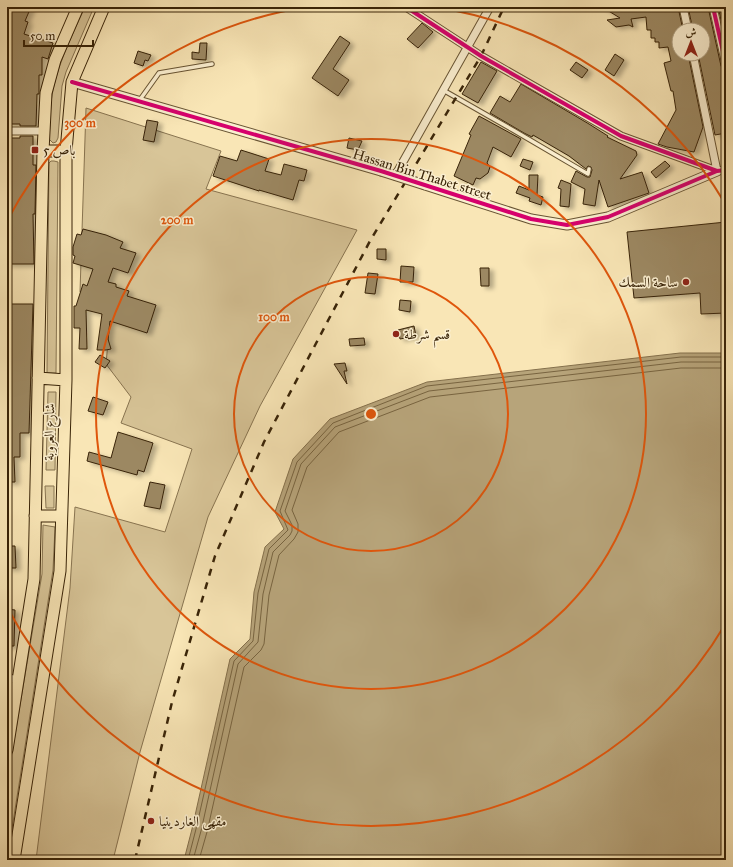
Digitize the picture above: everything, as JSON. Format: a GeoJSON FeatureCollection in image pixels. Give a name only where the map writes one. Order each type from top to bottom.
{"type":"FeatureCollection","features":[{"type":"Feature","properties":{"kind":"main road","name":"شارع العروبة"},"geometry":{"type":"LineString","coordinates":[[7,750],[34,578],[43,151],[46,93],[55,60],[78,7]]}},
{"type":"Feature","properties":{"kind":"main road","name":"شارع العروبة"},"geometry":{"type":"LineString","coordinates":[[14,860],[60,571],[66,380],[66,151],[72,82],[104,7]]}},
{"type":"Feature","properties":{"kind":"main road"},"geometry":{"type":"LineString","coordinates":[[43,151],[66,151]]}},
{"type":"Feature","properties":{"kind":"main road"},"geometry":{"type":"LineString","coordinates":[[38,378],[66,380]]}},
{"type":"Feature","properties":{"kind":"main road"},"geometry":{"type":"LineString","coordinates":[[35,516],[61,516]]}},
{"type":"Feature","properties":{"kind":"street"},"geometry":{"type":"LineString","coordinates":[[406,7],[467,47],[621,136],[721,170]]}},
{"type":"Feature","properties":{"kind":"street"},"geometry":{"type":"LineString","coordinates":[[395,176],[490,7]]}},
{"type":"Feature","properties":{"kind":"street"},"geometry":{"type":"LineString","coordinates":[[683,7],[686,22]]}},
{"type":"Feature","properties":{"kind":"street"},"geometry":{"type":"LineString","coordinates":[[712,7],[726,65]]}},
{"type":"Feature","properties":{"kind":"street"},"geometry":{"type":"LineString","coordinates":[[695,62],[721,170]]}},
{"type":"Feature","properties":{"kind":"street","name":"Hassan Bin Thabet street"},"geometry":{"type":"LineString","coordinates":[[72,82],[395,176],[531,219],[567,224],[608,217],[721,170]]}},
{"type":"Feature","properties":{"kind":"street"},"geometry":{"type":"LineString","coordinates":[[7,131],[44,131]]}},
{"type":"Feature","properties":{"kind":"street"},"geometry":{"type":"LineString","coordinates":[[7,678],[19,681]]}},
{"type":"Feature","properties":{"kind":"lane"},"geometry":{"type":"LineString","coordinates":[[139,101],[159,73],[212,64]]}},
{"type":"Feature","properties":{"kind":"lane"},"geometry":{"type":"LineString","coordinates":[[443,90],[588,174],[589,169]]}},
{"type":"Feature","properties":{"kind":"shaded area"},"geometry":{"type":"Polygon","coordinates":[[[85,7],[94,7],[66,72],[62,86],[58,138],[56,142],[53,143],[49,139],[53,90],[64,54],[85,7]]]}},
{"type":"Feature","properties":{"kind":"shaded area"},"geometry":{"type":"Polygon","coordinates":[[[86,108],[221,151],[206,189],[357,230],[260,406],[208,517],[140,752],[113,860],[36,860],[70,588],[75,507],[165,532],[192,449],[121,423],[131,397],[106,364],[110,320],[80,292],[86,108]]]}},
{"type":"Feature","properties":{"kind":"shaded area"},"geometry":{"type":"Polygon","coordinates":[[[51,161],[58,162],[56,373],[47,373],[49,163],[51,161]]]}},
{"type":"Feature","properties":{"kind":"shaded area"},"geometry":{"type":"Polygon","coordinates":[[[48,392],[56,392],[55,470],[46,470],[48,392]]]}},
{"type":"Feature","properties":{"kind":"shaded area"},"geometry":{"type":"Polygon","coordinates":[[[45,486],[54,486],[54,508],[46,508],[45,486]]]}},
{"type":"Feature","properties":{"kind":"shaded area"},"geometry":{"type":"Polygon","coordinates":[[[43,525],[55,527],[53,570],[7,860],[7,783],[42,574],[43,525]]]}},
{"type":"Feature","properties":{"kind":"water"},"geometry":{"type":"Polygon","coordinates":[[[680,353],[726,353],[726,860],[184,860],[230,659],[250,639],[254,592],[265,547],[284,529],[275,512],[293,459],[330,419],[427,382],[680,353]]]}},
{"type":"Feature","properties":{"kind":"building"},"geometry":{"type":"Polygon","coordinates":[[[13,7],[31,7],[25,21],[28,22],[24,34],[53,43],[48,59],[42,57],[42,75],[39,75],[39,94],[37,94],[36,126],[7,124],[7,23],[13,7]]]}},
{"type":"Feature","properties":{"kind":"building"},"geometry":{"type":"Polygon","coordinates":[[[602,7],[678,7],[681,22],[671,22],[671,61],[668,47],[659,48],[659,42],[655,42],[655,38],[651,38],[651,30],[647,30],[646,17],[631,19],[633,27],[629,25],[616,27],[607,20],[620,18],[602,7]]]}},
{"type":"Feature","properties":{"kind":"building"},"geometry":{"type":"Polygon","coordinates":[[[688,7],[708,7],[721,66],[726,70],[726,133],[715,135],[700,62],[711,62],[711,22],[691,22],[688,7]]]}},
{"type":"Feature","properties":{"kind":"building"},"geometry":{"type":"Polygon","coordinates":[[[718,7],[724,7],[726,15],[726,42],[718,7]]]}},
{"type":"Feature","properties":{"kind":"building"},"geometry":{"type":"Polygon","coordinates":[[[422,23],[433,32],[418,48],[407,39],[422,23]]]}},
{"type":"Feature","properties":{"kind":"building"},"geometry":{"type":"Polygon","coordinates":[[[340,36],[350,43],[333,69],[349,80],[338,96],[312,78],[340,36]]]}},
{"type":"Feature","properties":{"kind":"building"},"geometry":{"type":"Polygon","coordinates":[[[200,43],[207,43],[206,60],[192,59],[192,52],[199,53],[200,43]]]}},
{"type":"Feature","properties":{"kind":"building"},"geometry":{"type":"Polygon","coordinates":[[[138,51],[151,55],[148,61],[145,60],[143,66],[134,63],[138,51]]]}},
{"type":"Feature","properties":{"kind":"building"},"geometry":{"type":"Polygon","coordinates":[[[615,54],[624,60],[614,76],[605,70],[615,54]]]}},
{"type":"Feature","properties":{"kind":"building"},"geometry":{"type":"Polygon","coordinates":[[[671,61],[690,62],[703,127],[694,152],[658,144],[676,110],[673,91],[671,91],[664,63],[671,61]]]}},
{"type":"Feature","properties":{"kind":"building"},"geometry":{"type":"Polygon","coordinates":[[[481,62],[497,71],[478,103],[462,94],[481,62]]]}},
{"type":"Feature","properties":{"kind":"building"},"geometry":{"type":"Polygon","coordinates":[[[576,62],[588,70],[582,78],[570,70],[576,62]]]}},
{"type":"Feature","properties":{"kind":"building"},"geometry":{"type":"Polygon","coordinates":[[[521,84],[589,124],[608,136],[607,137],[636,151],[637,155],[620,179],[642,172],[649,193],[608,207],[599,180],[595,206],[583,204],[585,189],[571,182],[576,171],[590,177],[592,170],[591,167],[588,166],[586,169],[569,156],[533,135],[532,137],[524,133],[490,113],[500,96],[510,102],[521,84]]]}},
{"type":"Feature","properties":{"kind":"building"},"geometry":{"type":"Polygon","coordinates":[[[479,116],[521,139],[511,157],[493,147],[487,163],[490,167],[488,173],[480,179],[476,178],[473,185],[454,176],[471,135],[469,134],[479,116]]]}},
{"type":"Feature","properties":{"kind":"building"},"geometry":{"type":"Polygon","coordinates":[[[147,120],[158,122],[154,142],[143,140],[147,120]]]}},
{"type":"Feature","properties":{"kind":"building"},"geometry":{"type":"Polygon","coordinates":[[[20,136],[33,136],[33,165],[36,165],[35,214],[33,214],[34,264],[7,264],[7,138],[20,138],[20,136]]]}},
{"type":"Feature","properties":{"kind":"building"},"geometry":{"type":"Polygon","coordinates":[[[349,138],[362,141],[358,150],[347,148],[349,138]]]}},
{"type":"Feature","properties":{"kind":"building"},"geometry":{"type":"Polygon","coordinates":[[[241,150],[269,159],[265,171],[281,175],[284,164],[307,170],[304,181],[299,180],[293,200],[213,176],[220,156],[237,161],[241,150]]]}},
{"type":"Feature","properties":{"kind":"building"},"geometry":{"type":"Polygon","coordinates":[[[523,159],[533,162],[530,170],[520,166],[523,159]]]}},
{"type":"Feature","properties":{"kind":"building"},"geometry":{"type":"Polygon","coordinates":[[[665,161],[670,166],[656,178],[651,172],[665,161]]]}},
{"type":"Feature","properties":{"kind":"building"},"geometry":{"type":"Polygon","coordinates":[[[529,175],[538,175],[537,195],[543,197],[541,205],[529,201],[530,198],[516,193],[519,186],[529,190],[529,175]]]}},
{"type":"Feature","properties":{"kind":"building"},"geometry":{"type":"Polygon","coordinates":[[[561,180],[571,184],[569,207],[560,206],[561,189],[558,188],[561,180]]]}},
{"type":"Feature","properties":{"kind":"building"},"geometry":{"type":"Polygon","coordinates":[[[726,222],[726,313],[701,314],[700,293],[634,298],[627,232],[726,222]]]}},
{"type":"Feature","properties":{"kind":"building"},"geometry":{"type":"Polygon","coordinates":[[[83,229],[106,235],[123,242],[120,248],[136,253],[128,273],[113,268],[108,282],[116,284],[116,287],[129,291],[127,296],[156,305],[147,333],[110,321],[108,339],[111,349],[97,350],[102,314],[86,310],[87,349],[79,349],[80,328],[74,328],[74,306],[76,306],[83,284],[87,286],[93,269],[73,263],[75,256],[73,255],[73,247],[77,234],[81,235],[83,229]]]}},
{"type":"Feature","properties":{"kind":"building"},"geometry":{"type":"Polygon","coordinates":[[[377,249],[386,249],[386,260],[377,259],[377,249]]]}},
{"type":"Feature","properties":{"kind":"building"},"geometry":{"type":"Polygon","coordinates":[[[401,266],[414,267],[413,282],[400,282],[401,266]]]}},
{"type":"Feature","properties":{"kind":"building"},"geometry":{"type":"Polygon","coordinates":[[[480,268],[489,268],[489,286],[481,286],[480,268]]]}},
{"type":"Feature","properties":{"kind":"building"},"geometry":{"type":"Polygon","coordinates":[[[368,273],[378,274],[375,294],[365,293],[368,273]]]}},
{"type":"Feature","properties":{"kind":"building"},"geometry":{"type":"Polygon","coordinates":[[[400,300],[411,301],[410,312],[399,310],[400,300]]]}},
{"type":"Feature","properties":{"kind":"building"},"geometry":{"type":"Polygon","coordinates":[[[7,304],[33,304],[29,433],[20,433],[20,457],[14,457],[15,482],[7,482],[7,304]]]}},
{"type":"Feature","properties":{"kind":"building"},"geometry":{"type":"Polygon","coordinates":[[[414,326],[416,336],[400,339],[398,330],[414,326]]]}},
{"type":"Feature","properties":{"kind":"building"},"geometry":{"type":"Polygon","coordinates":[[[364,338],[365,345],[350,346],[349,339],[364,338]]]}},
{"type":"Feature","properties":{"kind":"building"},"geometry":{"type":"Polygon","coordinates":[[[100,355],[110,361],[105,368],[95,362],[100,355]]]}},
{"type":"Feature","properties":{"kind":"building"},"geometry":{"type":"Polygon","coordinates":[[[345,363],[347,371],[344,371],[347,384],[334,364],[345,363]]]}},
{"type":"Feature","properties":{"kind":"building"},"geometry":{"type":"Polygon","coordinates":[[[93,397],[108,402],[103,415],[88,411],[93,397]]]}},
{"type":"Feature","properties":{"kind":"building"},"geometry":{"type":"Polygon","coordinates":[[[118,432],[153,443],[144,472],[138,470],[137,475],[87,461],[89,452],[111,458],[118,432]]]}},
{"type":"Feature","properties":{"kind":"building"},"geometry":{"type":"Polygon","coordinates":[[[150,482],[165,485],[160,509],[144,506],[150,482]]]}},
{"type":"Feature","properties":{"kind":"building"},"geometry":{"type":"Polygon","coordinates":[[[7,546],[15,546],[16,568],[7,568],[7,546]]]}},
{"type":"Feature","properties":{"kind":"building"},"geometry":{"type":"Polygon","coordinates":[[[7,609],[15,610],[14,646],[7,646],[7,609]]]}},
{"type":"Feature","properties":{"kind":"railway"},"geometry":{"type":"LineString","coordinates":[[135,860],[172,702],[215,556],[264,442],[370,241],[481,56],[504,7]]}},
{"type":"Feature","properties":{"kind":"cycle path"},"geometry":{"type":"LineString","coordinates":[[406,7],[481,56],[621,136],[717,171],[726,170]]}},
{"type":"Feature","properties":{"kind":"cycle path"},"geometry":{"type":"LineString","coordinates":[[713,7],[726,65]]}},
{"type":"Feature","properties":{"kind":"cycle path"},"geometry":{"type":"LineString","coordinates":[[72,82],[381,171],[531,219],[567,225],[608,217],[717,171]]}},
{"type":"Feature","properties":{"kind":"place","name":"باص 5"},"geometry":{"type":"Point","coordinates":[35,150]}},
{"type":"Feature","properties":{"kind":"place","name":"ساحة السمك"},"geometry":{"type":"Point","coordinates":[686,282]}},
{"type":"Feature","properties":{"kind":"place","name":"قسم شرطة"},"geometry":{"type":"Point","coordinates":[396,334]}},
{"type":"Feature","properties":{"kind":"place","name":"مقهى الغاردينيا"},"geometry":{"type":"Point","coordinates":[151,821]}}]}
